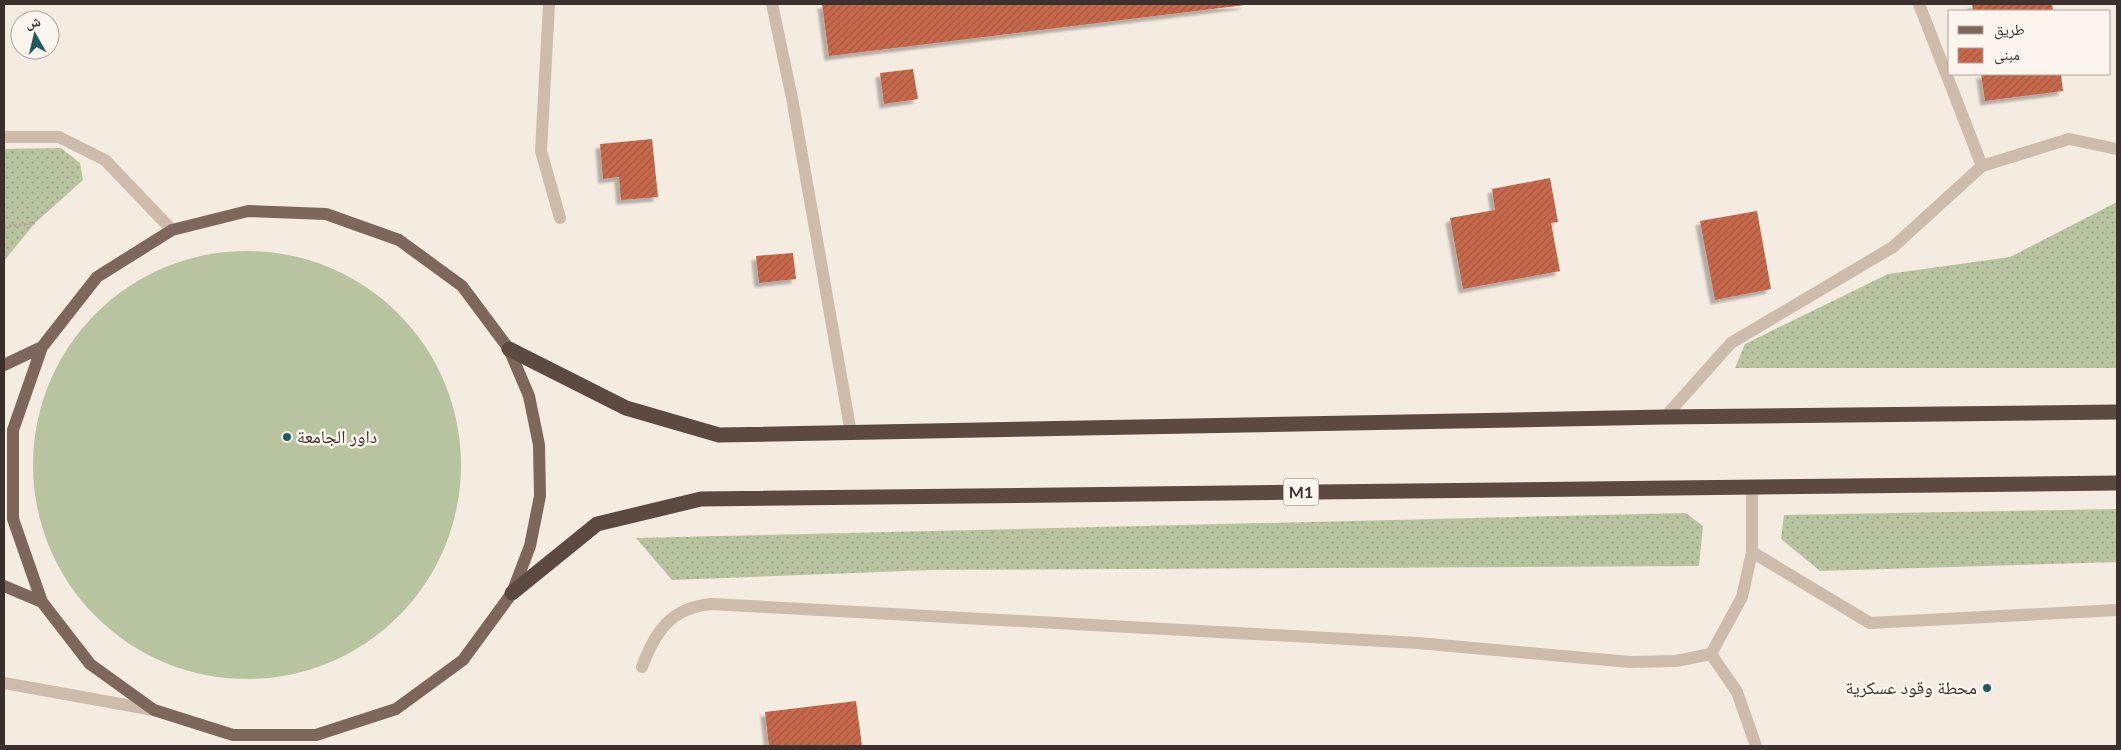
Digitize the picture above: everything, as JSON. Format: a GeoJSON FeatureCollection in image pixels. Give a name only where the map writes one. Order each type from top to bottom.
{"type":"FeatureCollection","features":[{"type":"Feature","properties":{"kind":"highway"},"geometry":{"type":"LineString","coordinates":[[509,349],[626,408],[719,436],[1665,417],[2117,412]]}},
{"type":"Feature","properties":{"kind":"highway","name":"M1"},"geometry":{"type":"LineString","coordinates":[[512,593],[597,524],[701,499],[2117,483]]}},
{"type":"Feature","properties":{"kind":"main road"},"geometry":{"type":"LineString","coordinates":[[248,211],[326,214],[400,240],[462,286],[509,349],[529,396],[537,437],[540,496],[530,546],[512,593],[463,660],[396,709],[316,735],[233,735],[154,710],[90,664],[42,602],[13,519],[13,430],[42,347],[97,278],[172,230],[248,211]]}},
{"type":"Feature","properties":{"kind":"main road"},"geometry":{"type":"LineString","coordinates":[[4,365],[42,347]]}},
{"type":"Feature","properties":{"kind":"main road"},"geometry":{"type":"LineString","coordinates":[[4,586],[42,602]]}},
{"type":"Feature","properties":{"kind":"street"},"geometry":{"type":"LineString","coordinates":[[549,4],[541,151],[560,218]]}},
{"type":"Feature","properties":{"kind":"street"},"geometry":{"type":"LineString","coordinates":[[772,4],[792,98],[851,433]]}},
{"type":"Feature","properties":{"kind":"street"},"geometry":{"type":"LineString","coordinates":[[1918,4],[1982,166]]}},
{"type":"Feature","properties":{"kind":"street"},"geometry":{"type":"LineString","coordinates":[[4,137],[59,137],[105,160],[172,230]]}},
{"type":"Feature","properties":{"kind":"street"},"geometry":{"type":"LineString","coordinates":[[1665,417],[1731,343],[1893,247],[1982,166],[2070,139],[2117,149]]}},
{"type":"Feature","properties":{"kind":"street"},"geometry":{"type":"LineString","coordinates":[[1711,654],[1742,597],[1752,552],[1752,487]]}},
{"type":"Feature","properties":{"kind":"street"},"geometry":{"type":"LineString","coordinates":[[1752,552],[1870,623],[2117,610]]}},
{"type":"Feature","properties":{"kind":"street"},"geometry":{"type":"LineString","coordinates":[[642,668],[652,641],[671,619],[694,605],[712,604],[1418,643],[1630,662],[1676,661],[1711,654]]}},
{"type":"Feature","properties":{"kind":"street"},"geometry":{"type":"LineString","coordinates":[[1711,654],[1737,692],[1756,746]]}},
{"type":"Feature","properties":{"kind":"street"},"geometry":{"type":"LineString","coordinates":[[4,683],[154,710]]}},
{"type":"Feature","properties":{"kind":"path"},"geometry":{"type":"LineString","coordinates":[[4,226],[35,223]]}},
{"type":"Feature","properties":{"kind":"green space"},"geometry":{"type":"Polygon","coordinates":[[[61,148],[80,163],[83,180],[35,223],[4,261],[4,149],[61,148]]]}},
{"type":"Feature","properties":{"kind":"green space"},"geometry":{"type":"Polygon","coordinates":[[[2117,202],[2117,368],[1735,368],[1745,344],[1888,274],[2010,257],[2117,202]]]}},
{"type":"Feature","properties":{"kind":"green space"},"geometry":{"type":"Polygon","coordinates":[[[247,251],[289,255],[329,267],[366,287],[398,314],[425,346],[445,383],[457,423],[461,465],[457,507],[445,547],[425,584],[398,616],[366,643],[329,663],[289,675],[247,679],[205,675],[165,663],[128,643],[96,616],[69,584],[49,547],[37,507],[33,465],[37,423],[49,383],[69,346],[96,314],[128,287],[165,267],[205,255],[247,251]]]}},
{"type":"Feature","properties":{"kind":"green space"},"geometry":{"type":"Polygon","coordinates":[[[2117,509],[2117,562],[1820,571],[1781,539],[1784,515],[2117,509]]]}},
{"type":"Feature","properties":{"kind":"green space"},"geometry":{"type":"Polygon","coordinates":[[[1686,513],[1703,526],[1699,566],[931,570],[672,580],[636,538],[1686,513]]]}},
{"type":"Feature","properties":{"kind":"building"},"geometry":{"type":"Polygon","coordinates":[[[822,4],[1245,4],[1245,5],[829,56],[822,4]]]}},
{"type":"Feature","properties":{"kind":"building"},"geometry":{"type":"Polygon","coordinates":[[[1972,4],[2052,4],[2053,10],[1973,10],[1972,4]]]}},
{"type":"Feature","properties":{"kind":"building"},"geometry":{"type":"Polygon","coordinates":[[[913,69],[918,99],[884,104],[880,73],[913,69]]]}},
{"type":"Feature","properties":{"kind":"building"},"geometry":{"type":"Polygon","coordinates":[[[1981,75],[2061,75],[2063,91],[1985,101],[1981,75]]]}},
{"type":"Feature","properties":{"kind":"building"},"geometry":{"type":"Polygon","coordinates":[[[652,139],[658,197],[621,200],[619,177],[603,179],[600,144],[652,139]]]}},
{"type":"Feature","properties":{"kind":"building"},"geometry":{"type":"Polygon","coordinates":[[[1550,178],[1558,222],[1551,223],[1560,271],[1463,289],[1450,218],[1495,210],[1492,189],[1550,178]]]}},
{"type":"Feature","properties":{"kind":"building"},"geometry":{"type":"Polygon","coordinates":[[[1757,211],[1771,289],[1715,300],[1700,221],[1757,211]]]}},
{"type":"Feature","properties":{"kind":"building"},"geometry":{"type":"Polygon","coordinates":[[[793,253],[796,279],[759,283],[756,256],[793,253]]]}},
{"type":"Feature","properties":{"kind":"building"},"geometry":{"type":"Polygon","coordinates":[[[856,701],[862,746],[769,746],[765,712],[856,701]]]}},
{"type":"Feature","properties":{"kind":"place","name":"داور الجامعة"},"geometry":{"type":"Point","coordinates":[287,437]}},
{"type":"Feature","properties":{"kind":"place","name":"محطة وقود عسكرية"},"geometry":{"type":"Point","coordinates":[1987,688]}}]}
